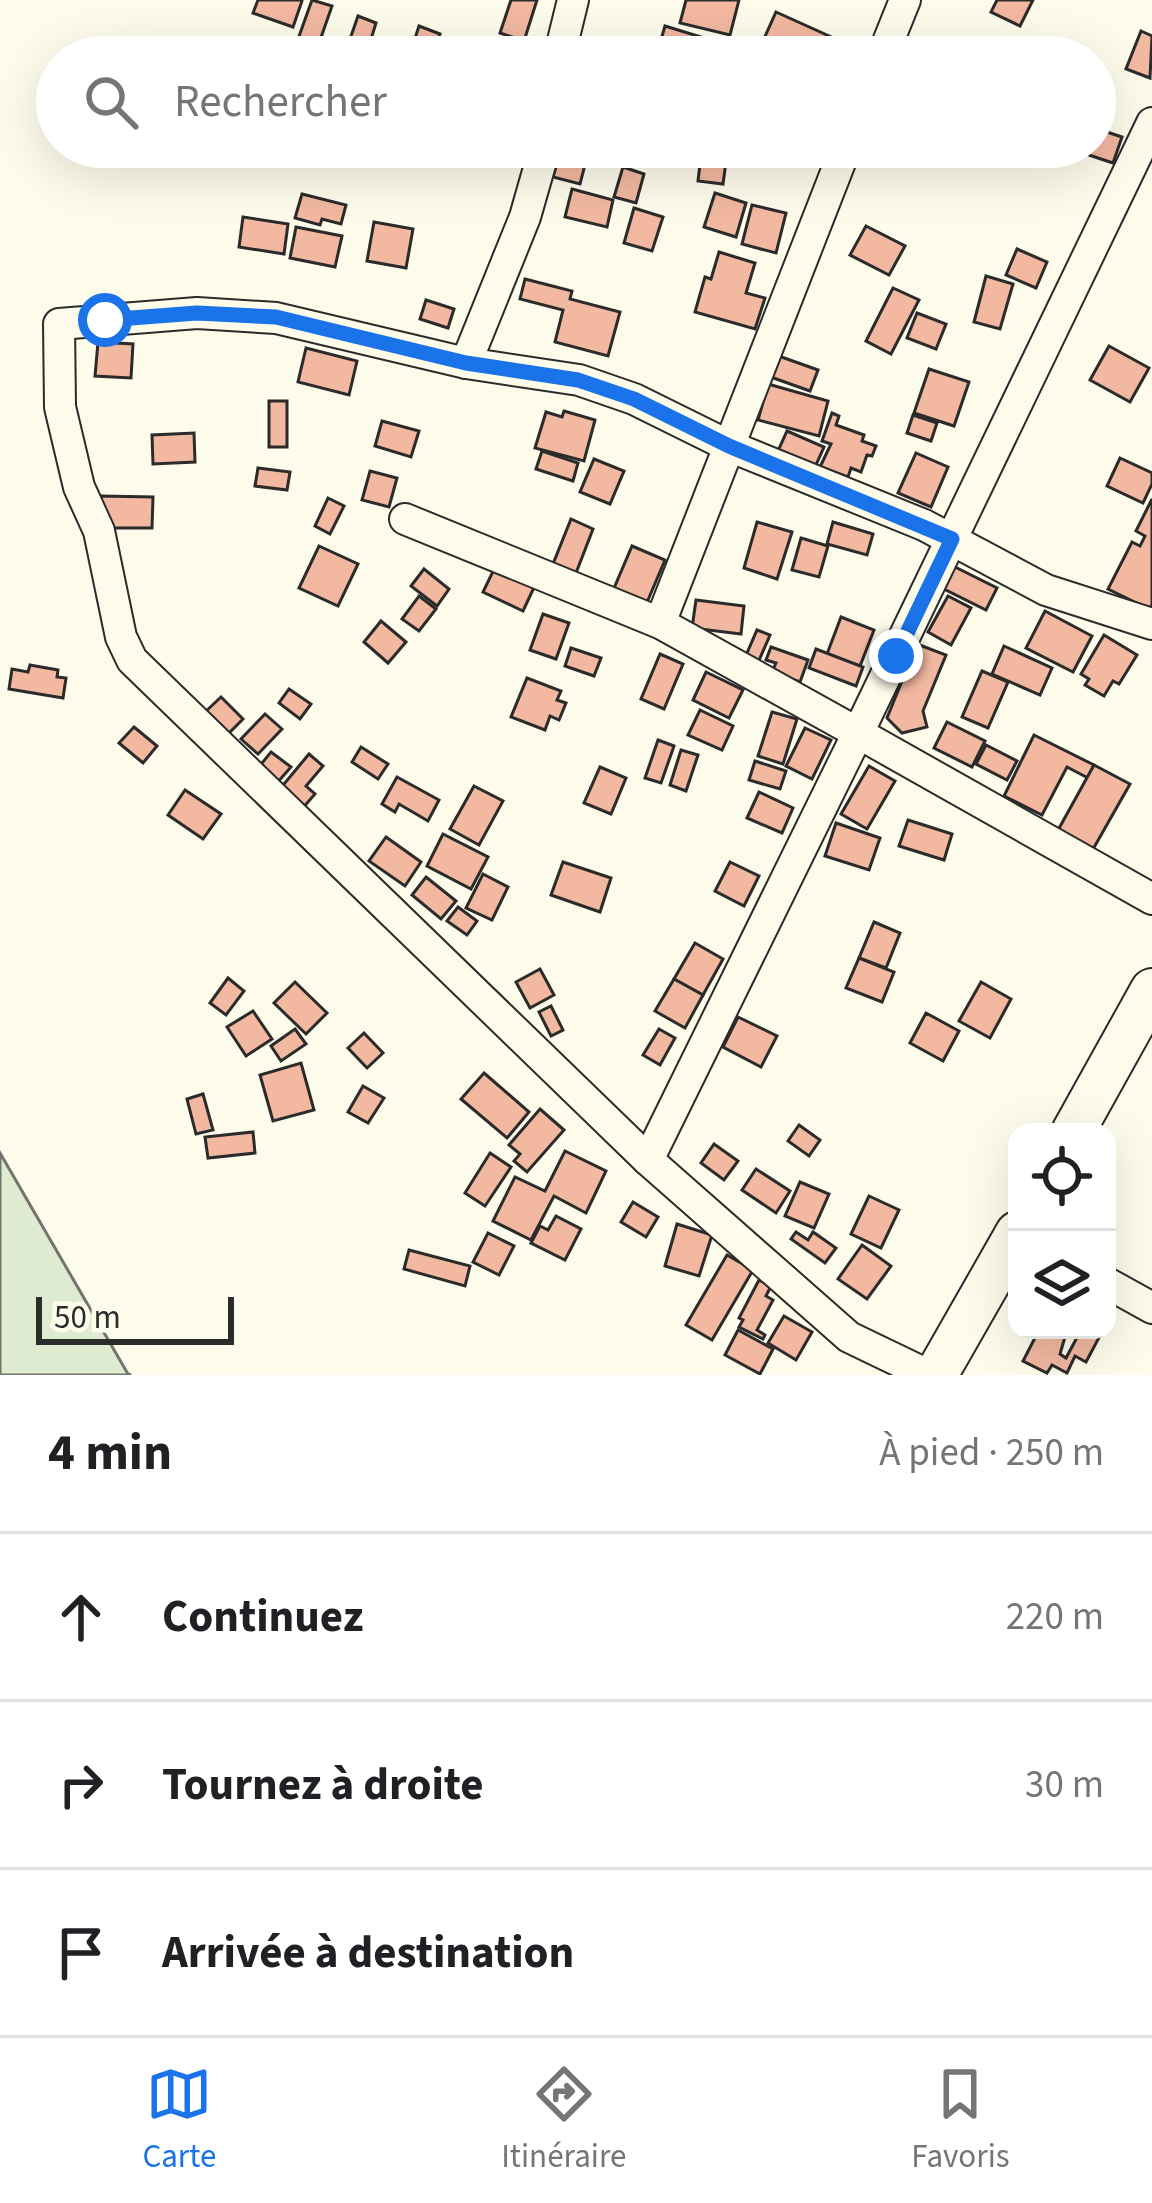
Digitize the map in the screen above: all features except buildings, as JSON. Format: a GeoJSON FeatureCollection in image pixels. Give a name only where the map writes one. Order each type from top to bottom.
{"type":"FeatureCollection","features":[{"type":"Feature","properties":{"kind":"highway"},"geometry":{"type":"LineString","coordinates":[[1078,1123],[1152,990]]}},
{"type":"Feature","properties":{"kind":"highway"},"geometry":{"type":"LineString","coordinates":[[932,1375],[1005,1277]]}},
{"type":"Feature","properties":{"kind":"street"},"geometry":{"type":"LineString","coordinates":[[564,36],[573,0]]}},
{"type":"Feature","properties":{"kind":"street"},"geometry":{"type":"LineString","coordinates":[[890,36],[905,0]]}},
{"type":"Feature","properties":{"kind":"street"},"geometry":{"type":"LineString","coordinates":[[648,1160],[1152,122]]}},
{"type":"Feature","properties":{"kind":"street"},"geometry":{"type":"LineString","coordinates":[[466,363],[525,218],[538,168]]}},
{"type":"Feature","properties":{"kind":"street"},"geometry":{"type":"LineString","coordinates":[[661,622],[838,168]]}},
{"type":"Feature","properties":{"kind":"street"},"geometry":{"type":"LineString","coordinates":[[932,1375],[849,1337],[648,1160],[132,660],[121,637],[98,530],[79,487],[60,407],[58,324],[197,313],[276,317],[466,363],[578,380],[634,399],[729,446],[952,539],[1046,590],[1152,624]]}},
{"type":"Feature","properties":{"kind":"street"},"geometry":{"type":"LineString","coordinates":[[405,518],[661,622],[1152,899]]}},
{"type":"Feature","properties":{"kind":"street"},"geometry":{"type":"LineString","coordinates":[[1116,1288],[1152,1308]]}},
{"type":"Feature","properties":{"kind":"green space"},"geometry":{"type":"Polygon","coordinates":[[[0,1153],[128,1374],[131,1375],[0,1375],[0,1153]]]}},
{"type":"Feature","properties":{"kind":"route"},"geometry":{"type":"LineString","coordinates":[[105,320],[197,313],[276,317],[466,363],[578,380],[634,399],[729,446],[952,539],[896,656]]}}]}
